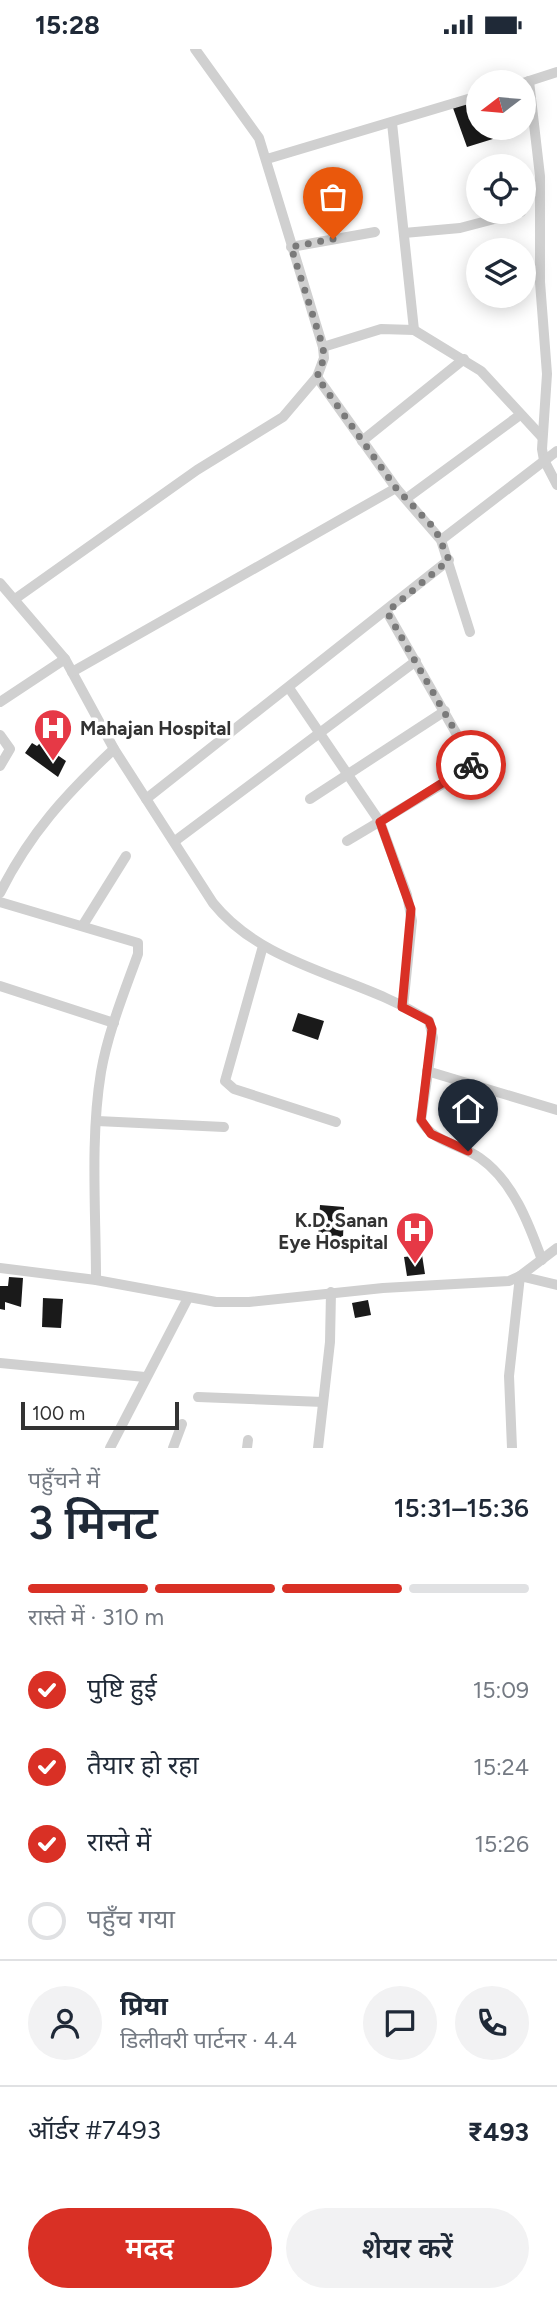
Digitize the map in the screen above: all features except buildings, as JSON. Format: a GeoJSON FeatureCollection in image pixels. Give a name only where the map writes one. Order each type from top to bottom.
{"type":"FeatureCollection","features":[{"type":"Feature","properties":{"kind":"street"},"geometry":{"type":"LineString","coordinates":[[15,599],[197,470],[283,417],[317,377],[324,358],[267,159],[251,124],[195,49]]}},
{"type":"Feature","properties":{"kind":"street"},"geometry":{"type":"LineString","coordinates":[[536,79],[557,72]]}},
{"type":"Feature","properties":{"kind":"street"},"geometry":{"type":"LineString","coordinates":[[267,159],[466,100]]}},
{"type":"Feature","properties":{"kind":"street"},"geometry":{"type":"LineString","coordinates":[[392,123],[414,330]]}},
{"type":"Feature","properties":{"kind":"street"},"geometry":{"type":"LineString","coordinates":[[536,132],[539,147],[539,207],[547,373],[542,437],[544,460],[557,485]]}},
{"type":"Feature","properties":{"kind":"street"},"geometry":{"type":"LineString","coordinates":[[404,233],[460,228],[475,224]]}},
{"type":"Feature","properties":{"kind":"street"},"geometry":{"type":"LineString","coordinates":[[291,247],[375,232]]}},
{"type":"Feature","properties":{"kind":"street"},"geometry":{"type":"LineString","coordinates":[[323,347],[381,329],[414,330],[464,359],[495,383],[520,415],[542,437]]}},
{"type":"Feature","properties":{"kind":"street"},"geometry":{"type":"LineString","coordinates":[[362,440],[464,359]]}},
{"type":"Feature","properties":{"kind":"street"},"geometry":{"type":"LineString","coordinates":[[317,377],[396,488],[441,540],[470,632]]}},
{"type":"Feature","properties":{"kind":"street"},"geometry":{"type":"LineString","coordinates":[[407,498],[520,415]]}},
{"type":"Feature","properties":{"kind":"street"},"geometry":{"type":"LineString","coordinates":[[441,540],[557,451]]}},
{"type":"Feature","properties":{"kind":"street"},"geometry":{"type":"LineString","coordinates":[[72,672],[396,488]]}},
{"type":"Feature","properties":{"kind":"street"},"geometry":{"type":"LineString","coordinates":[[146,799],[387,612],[449,560]]}},
{"type":"Feature","properties":{"kind":"street"},"geometry":{"type":"LineString","coordinates":[[0,583],[65,659],[114,749],[213,903],[230,924],[263,946],[429,1021],[432,1029],[421,1108],[426,1129],[480,1158],[502,1180],[522,1211],[542,1260]]}},
{"type":"Feature","properties":{"kind":"street"},"geometry":{"type":"LineString","coordinates":[[346,841],[471,765],[470,757],[445,711],[387,612]]}},
{"type":"Feature","properties":{"kind":"street"},"geometry":{"type":"LineString","coordinates":[[0,702],[65,659]]}},
{"type":"Feature","properties":{"kind":"street"},"geometry":{"type":"LineString","coordinates":[[175,841],[416,661]]}},
{"type":"Feature","properties":{"kind":"street"},"geometry":{"type":"LineString","coordinates":[[289,688],[380,822],[411,909],[402,1007]]}},
{"type":"Feature","properties":{"kind":"street"},"geometry":{"type":"LineString","coordinates":[[310,799],[445,711]]}},
{"type":"Feature","properties":{"kind":"street"},"geometry":{"type":"LineString","coordinates":[[0,735],[10,748],[0,766]]}},
{"type":"Feature","properties":{"kind":"street"},"geometry":{"type":"LineString","coordinates":[[0,893],[23,852],[55,806],[114,749]]}},
{"type":"Feature","properties":{"kind":"street"},"geometry":{"type":"LineString","coordinates":[[83,925],[126,856]]}},
{"type":"Feature","properties":{"kind":"street"},"geometry":{"type":"LineString","coordinates":[[0,902],[138,943],[138,954],[114,1023],[101,1074],[97,1121],[96,1280]]}},
{"type":"Feature","properties":{"kind":"street"},"geometry":{"type":"LineString","coordinates":[[263,946],[225,1081],[234,1089],[337,1122]]}},
{"type":"Feature","properties":{"kind":"street"},"geometry":{"type":"LineString","coordinates":[[0,986],[114,1023]]}},
{"type":"Feature","properties":{"kind":"street"},"geometry":{"type":"LineString","coordinates":[[427,1071],[557,1110]]}},
{"type":"Feature","properties":{"kind":"street"},"geometry":{"type":"LineString","coordinates":[[97,1121],[224,1127]]}},
{"type":"Feature","properties":{"kind":"street"},"geometry":{"type":"LineString","coordinates":[[0,1268],[96,1280],[188,1298],[249,1303],[331,1292],[497,1283],[520,1276],[557,1248]]}},
{"type":"Feature","properties":{"kind":"street"},"geometry":{"type":"LineString","coordinates":[[520,1276],[557,1285]]}},
{"type":"Feature","properties":{"kind":"street"},"geometry":{"type":"LineString","coordinates":[[512,1448],[509,1376],[520,1276]]}},
{"type":"Feature","properties":{"kind":"street"},"geometry":{"type":"LineString","coordinates":[[318,1448],[331,1292]]}},
{"type":"Feature","properties":{"kind":"street"},"geometry":{"type":"LineString","coordinates":[[110,1448],[188,1298]]}},
{"type":"Feature","properties":{"kind":"street"},"geometry":{"type":"LineString","coordinates":[[0,1363],[145,1377]]}},
{"type":"Feature","properties":{"kind":"street"},"geometry":{"type":"LineString","coordinates":[[198,1397],[323,1402]]}},
{"type":"Feature","properties":{"kind":"street"},"geometry":{"type":"LineString","coordinates":[[173,1448],[182,1424]]}},
{"type":"Feature","properties":{"kind":"way so far"},"geometry":{"type":"LineString","coordinates":[[333,239],[291,247],[323,347],[324,358],[317,377],[396,488],[435,529],[449,560],[387,612],[445,711],[472,761],[471,765]]}},
{"type":"Feature","properties":{"kind":"place","name":"Mahajan Hospital"},"geometry":{"type":"Point","coordinates":[53,762]}},
{"type":"Feature","properties":{"kind":"place","name":"K.D. Sanan Eye Hospital"},"geometry":{"type":"Point","coordinates":[415,1265]}},
{"type":"Feature","properties":{"kind":"route"},"geometry":{"type":"LineString","coordinates":[[468,1151],[431,1134],[421,1120],[432,1029],[429,1021],[402,1007],[411,933],[411,909],[380,822],[471,765]]}}]}
